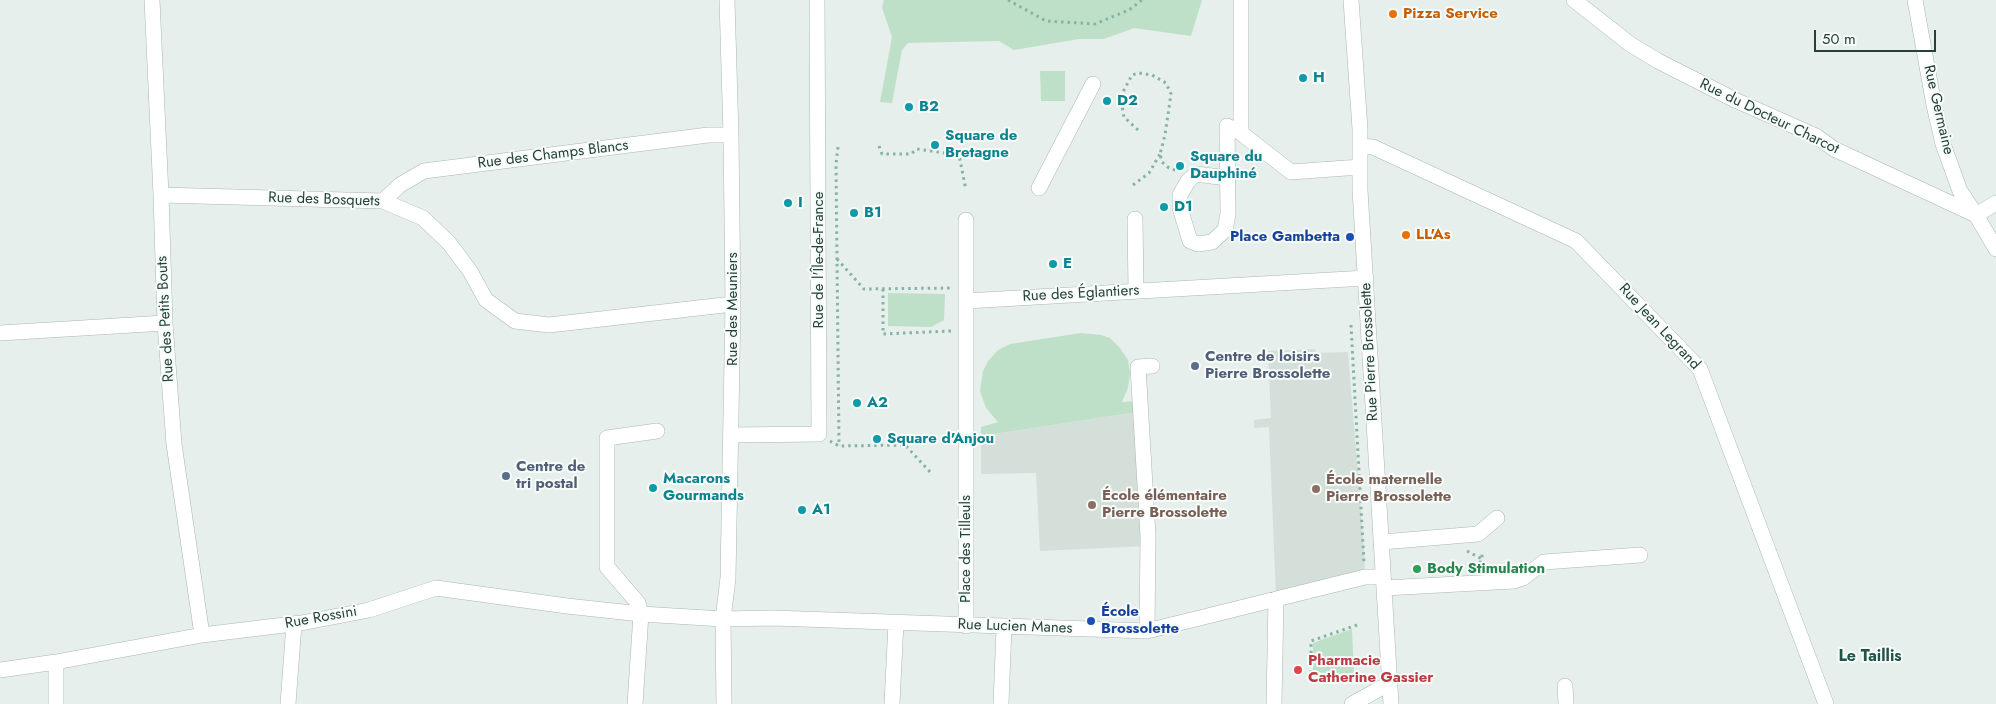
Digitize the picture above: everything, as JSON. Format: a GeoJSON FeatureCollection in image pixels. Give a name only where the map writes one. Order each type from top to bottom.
{"type":"FeatureCollection","features":[{"type":"Feature","properties":{"kind":"street","name":"Rue des Petits Bouts"},"geometry":{"type":"LineString","coordinates":[[152,0],[165,323],[174,444],[202,635]]}},
{"type":"Feature","properties":{"kind":"street","name":"Rue des Meuniers"},"geometry":{"type":"LineString","coordinates":[[724,704],[723,619],[728,578],[734,304],[726,0]]}},
{"type":"Feature","properties":{"kind":"street","name":"Rue de l'Île-de-France"},"geometry":{"type":"LineString","coordinates":[[817,0],[819,434]]}},
{"type":"Feature","properties":{"kind":"street"},"geometry":{"type":"LineString","coordinates":[[1241,0],[1241,132]]}},
{"type":"Feature","properties":{"kind":"street","name":"Rue Pierre Brossolette"},"geometry":{"type":"LineString","coordinates":[[1351,0],[1360,129],[1360,167],[1391,704]]}},
{"type":"Feature","properties":{"kind":"street","name":"Rue du Docteur Charcot"},"geometry":{"type":"LineString","coordinates":[[1574,0],[1630,44],[1658,62],[1735,100],[1816,136],[1834,149],[1976,215]]}},
{"type":"Feature","properties":{"kind":"street","name":"Rue Germaine"},"geometry":{"type":"LineString","coordinates":[[1915,0],[1943,144],[1960,191],[1996,249]]}},
{"type":"Feature","properties":{"kind":"street"},"geometry":{"type":"LineString","coordinates":[[1040,188],[1093,84]]}},
{"type":"Feature","properties":{"kind":"street"},"geometry":{"type":"LineString","coordinates":[[1227,178],[1196,174],[1188,181],[1180,195],[1180,208],[1190,241],[1198,244],[1212,242],[1225,230],[1228,214],[1227,126],[1241,132],[1291,172],[1360,167]]}},
{"type":"Feature","properties":{"kind":"street","name":"Rue des Champs Blancs"},"geometry":{"type":"LineString","coordinates":[[383,201],[400,185],[424,171],[708,135],[731,135]]}},
{"type":"Feature","properties":{"kind":"street","name":"Rue Jean Legrand"},"geometry":{"type":"LineString","coordinates":[[1360,146],[1373,146],[1576,241],[1700,369],[1826,704]]}},
{"type":"Feature","properties":{"kind":"street","name":"Rue des Bosquets"},"geometry":{"type":"LineString","coordinates":[[161,195],[383,201],[423,218],[449,243],[470,271],[486,300],[515,321],[549,324],[734,304]]}},
{"type":"Feature","properties":{"kind":"street"},"geometry":{"type":"LineString","coordinates":[[1976,215],[1996,203]]}},
{"type":"Feature","properties":{"kind":"street"},"geometry":{"type":"LineString","coordinates":[[1135,219],[1136,290]]}},
{"type":"Feature","properties":{"kind":"street"},"geometry":{"type":"LineString","coordinates":[[966,220],[966,331]]}},
{"type":"Feature","properties":{"kind":"street","name":"Rue des Églantiers"},"geometry":{"type":"LineString","coordinates":[[966,294],[1136,290],[1366,278]]}},
{"type":"Feature","properties":{"kind":"street"},"geometry":{"type":"LineString","coordinates":[[0,333],[165,323]]}},
{"type":"Feature","properties":{"kind":"street","name":"Place des Tilleuls"},"geometry":{"type":"LineString","coordinates":[[966,331],[966,626]]}},
{"type":"Feature","properties":{"kind":"street"},"geometry":{"type":"LineString","coordinates":[[1146,631],[1148,536],[1138,367],[1152,366]]}},
{"type":"Feature","properties":{"kind":"street"},"geometry":{"type":"LineString","coordinates":[[635,704],[641,614],[638,603],[607,567],[607,438],[657,431]]}},
{"type":"Feature","properties":{"kind":"street"},"geometry":{"type":"LineString","coordinates":[[732,435],[819,434]]}},
{"type":"Feature","properties":{"kind":"street"},"geometry":{"type":"LineString","coordinates":[[1382,542],[1478,534],[1497,518]]}},
{"type":"Feature","properties":{"kind":"street","name":"Rue Lucien Manes"},"geometry":{"type":"LineString","coordinates":[[641,614],[723,619],[896,622],[1146,631],[1365,577],[1383,583],[1514,581],[1524,578],[1544,562],[1640,555]]}},
{"type":"Feature","properties":{"kind":"street","name":"Rue Rossini"},"geometry":{"type":"LineString","coordinates":[[0,670],[56,662],[202,635],[294,624],[369,610],[436,588],[641,614]]}},
{"type":"Feature","properties":{"kind":"street"},"geometry":{"type":"LineString","coordinates":[[1274,704],[1276,598]]}},
{"type":"Feature","properties":{"kind":"street"},"geometry":{"type":"LineString","coordinates":[[892,704],[896,622]]}},
{"type":"Feature","properties":{"kind":"street"},"geometry":{"type":"LineString","coordinates":[[288,704],[294,624]]}},
{"type":"Feature","properties":{"kind":"street"},"geometry":{"type":"LineString","coordinates":[[1001,704],[1004,627]]}},
{"type":"Feature","properties":{"kind":"street"},"geometry":{"type":"LineString","coordinates":[[56,662],[56,704]]}},
{"type":"Feature","properties":{"kind":"street"},"geometry":{"type":"LineString","coordinates":[[1352,704],[1390,683]]}},
{"type":"Feature","properties":{"kind":"street"},"geometry":{"type":"LineString","coordinates":[[1565,686],[1566,704]]}},
{"type":"Feature","properties":{"kind":"path"},"geometry":{"type":"LineString","coordinates":[[1008,0],[1046,21],[1094,24],[1129,10],[1142,0]]}},
{"type":"Feature","properties":{"kind":"path"},"geometry":{"type":"LineString","coordinates":[[1133,185],[1149,173],[1160,154],[1165,136],[1171,94],[1166,82],[1139,73],[1132,75],[1121,100],[1124,117],[1138,130]]}},
{"type":"Feature","properties":{"kind":"path"},"geometry":{"type":"LineString","coordinates":[[879,146],[882,154],[911,154],[917,149],[959,155],[966,190]]}},
{"type":"Feature","properties":{"kind":"path"},"geometry":{"type":"LineString","coordinates":[[838,147],[836,164],[838,446]]}},
{"type":"Feature","properties":{"kind":"path"},"geometry":{"type":"LineString","coordinates":[[1160,154],[1162,162],[1169,168],[1185,174],[1196,174]]}},
{"type":"Feature","properties":{"kind":"path"},"geometry":{"type":"LineString","coordinates":[[837,258],[864,289],[883,288],[966,294]]}},
{"type":"Feature","properties":{"kind":"path"},"geometry":{"type":"LineString","coordinates":[[883,288],[883,334],[966,331]]}},
{"type":"Feature","properties":{"kind":"path"},"geometry":{"type":"LineString","coordinates":[[819,434],[838,446],[905,445],[931,473]]}},
{"type":"Feature","properties":{"kind":"path"},"geometry":{"type":"LineString","coordinates":[[1363,533],[1365,569]]}},
{"type":"Feature","properties":{"kind":"path"},"geometry":{"type":"LineString","coordinates":[[1357,625],[1311,641],[1311,675],[1361,679]]}},
{"type":"Feature","properties":{"kind":"shaded area","name":"École maternelle Pierre Brossolette"},"geometry":{"type":"Polygon","coordinates":[[[1315,349],[1316,353],[1348,352],[1365,577],[1276,599],[1269,427],[1254,428],[1254,420],[1271,418],[1268,351],[1315,349]]]}},
{"type":"Feature","properties":{"kind":"shaded area","name":"École élémentaire Pierre Brossolette"},"geometry":{"type":"Polygon","coordinates":[[[1137,412],[1148,546],[1040,551],[1036,473],[981,474],[981,436],[1137,412]]]}},
{"type":"Feature","properties":{"kind":"green space"},"geometry":{"type":"Polygon","coordinates":[[[884,0],[1202,0],[1191,36],[1134,28],[1104,39],[1079,39],[1014,50],[999,41],[908,43],[902,50],[892,103],[880,102],[892,37],[882,8],[884,0]]]}},
{"type":"Feature","properties":{"kind":"green space"},"geometry":{"type":"Polygon","coordinates":[[[1040,71],[1065,71],[1065,101],[1041,101],[1040,71]]]}},
{"type":"Feature","properties":{"kind":"green space"},"geometry":{"type":"Polygon","coordinates":[[[888,293],[945,294],[944,320],[931,327],[888,326],[888,293]]]}},
{"type":"Feature","properties":{"kind":"green space"},"geometry":{"type":"Polygon","coordinates":[[[1081,333],[1110,338],[1120,348],[1128,360],[1130,373],[1128,388],[1122,402],[1136,401],[1137,412],[981,436],[981,427],[998,422],[986,408],[980,391],[983,371],[988,361],[998,350],[1010,344],[1081,333]]]}},
{"type":"Feature","properties":{"kind":"green space"},"geometry":{"type":"Polygon","coordinates":[[[1352,629],[1354,675],[1313,672],[1313,643],[1352,629]]]}},
{"type":"Feature","properties":{"kind":"place","name":"Pizza Service"},"geometry":{"type":"Point","coordinates":[1393,14]}},
{"type":"Feature","properties":{"kind":"place","name":"H"},"geometry":{"type":"Point","coordinates":[1303,78]}},
{"type":"Feature","properties":{"kind":"place","name":"D2"},"geometry":{"type":"Point","coordinates":[1107,101]}},
{"type":"Feature","properties":{"kind":"place","name":"B2"},"geometry":{"type":"Point","coordinates":[909,107]}},
{"type":"Feature","properties":{"kind":"place","name":"Square de Bretagne"},"geometry":{"type":"Point","coordinates":[935,145]}},
{"type":"Feature","properties":{"kind":"place","name":"Square du Dauphiné"},"geometry":{"type":"Point","coordinates":[1180,166]}},
{"type":"Feature","properties":{"kind":"place","name":"I"},"geometry":{"type":"Point","coordinates":[788,203]}},
{"type":"Feature","properties":{"kind":"place","name":"D1"},"geometry":{"type":"Point","coordinates":[1164,207]}},
{"type":"Feature","properties":{"kind":"place","name":"B1"},"geometry":{"type":"Point","coordinates":[854,213]}},
{"type":"Feature","properties":{"kind":"place","name":"LL'As"},"geometry":{"type":"Point","coordinates":[1406,235]}},
{"type":"Feature","properties":{"kind":"place","name":"Place Gambetta"},"geometry":{"type":"Point","coordinates":[1350,237]}},
{"type":"Feature","properties":{"kind":"place","name":"E"},"geometry":{"type":"Point","coordinates":[1053,264]}},
{"type":"Feature","properties":{"kind":"place","name":"Centre de loisirs Pierre Brossolette"},"geometry":{"type":"Point","coordinates":[1195,366]}},
{"type":"Feature","properties":{"kind":"place","name":"A2"},"geometry":{"type":"Point","coordinates":[857,403]}},
{"type":"Feature","properties":{"kind":"place","name":"Square d'Anjou"},"geometry":{"type":"Point","coordinates":[877,439]}},
{"type":"Feature","properties":{"kind":"place","name":"Centre de tri postal"},"geometry":{"type":"Point","coordinates":[506,476]}},
{"type":"Feature","properties":{"kind":"place","name":"Macarons Gourmands"},"geometry":{"type":"Point","coordinates":[653,488]}},
{"type":"Feature","properties":{"kind":"place","name":"École maternelle Pierre Brossolette"},"geometry":{"type":"Point","coordinates":[1316,489]}},
{"type":"Feature","properties":{"kind":"place","name":"École élémentaire Pierre Brossolette"},"geometry":{"type":"Point","coordinates":[1092,505]}},
{"type":"Feature","properties":{"kind":"place","name":"A1"},"geometry":{"type":"Point","coordinates":[802,510]}},
{"type":"Feature","properties":{"kind":"place","name":"Body Stimulation"},"geometry":{"type":"Point","coordinates":[1417,569]}},
{"type":"Feature","properties":{"kind":"place","name":"École Brossolette"},"geometry":{"type":"Point","coordinates":[1091,621]}},
{"type":"Feature","properties":{"kind":"place","name":"Pharmacie Catherine Gassier"},"geometry":{"type":"Point","coordinates":[1298,670]}},
{"type":"Feature","properties":{"kind":"district","name":"Le Taillis"},"geometry":{"type":"Point","coordinates":[1870,657]}}]}
